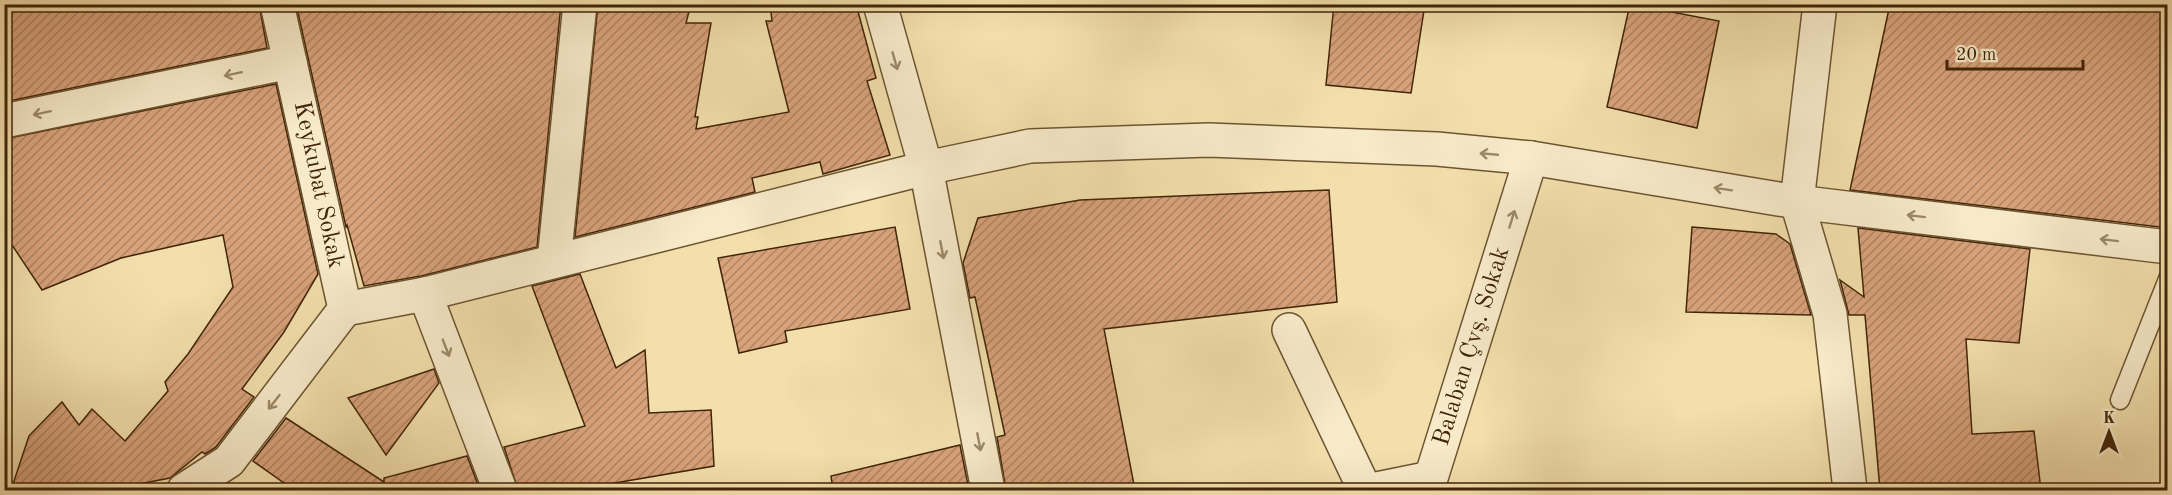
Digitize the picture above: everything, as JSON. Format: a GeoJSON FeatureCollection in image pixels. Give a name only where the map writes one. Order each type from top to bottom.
{"type":"FeatureCollection","features":[{"type":"Feature","properties":{"kind":"street","name":"Keykubat Sokak"},"geometry":{"type":"LineString","coordinates":[[277,4],[345,309]]}},
{"type":"Feature","properties":{"kind":"street"},"geometry":{"type":"LineString","coordinates":[[554,261],[580,4]]}},
{"type":"Feature","properties":{"kind":"street"},"geometry":{"type":"LineString","coordinates":[[880,4],[926,168],[988,490]]}},
{"type":"Feature","properties":{"kind":"street"},"geometry":{"type":"LineString","coordinates":[[1820,4],[1797,202],[1830,314],[1850,490]]}},
{"type":"Feature","properties":{"kind":"street"},"geometry":{"type":"LineString","coordinates":[[4,121],[290,62]]}},
{"type":"Feature","properties":{"kind":"street"},"geometry":{"type":"LineString","coordinates":[[184,490],[229,461],[345,309],[424,294],[926,168],[1030,146],[1209,140],[1437,149],[1531,158],[1797,202],[2168,247]]}},
{"type":"Feature","properties":{"kind":"street","name":"Balaban Çvş. Sokak"},"geometry":{"type":"LineString","coordinates":[[1372,490],[1431,478],[1531,158]]}},
{"type":"Feature","properties":{"kind":"street"},"geometry":{"type":"LineString","coordinates":[[424,294],[500,490]]}},
{"type":"Feature","properties":{"kind":"street"},"geometry":{"type":"LineString","coordinates":[[1289,330],[1365,490]]}},
{"type":"Feature","properties":{"kind":"lane"},"geometry":{"type":"LineString","coordinates":[[2120,400],[2168,279]]}},
{"type":"Feature","properties":{"kind":"building"},"geometry":{"type":"Polygon","coordinates":[[[4,4],[259,4],[267,48],[4,102],[4,4]]]}},
{"type":"Feature","properties":{"kind":"building"},"geometry":{"type":"Polygon","coordinates":[[[296,4],[561,4],[537,247],[421,276],[364,286],[347,225],[346,227],[296,4]]]}},
{"type":"Feature","properties":{"kind":"building"},"geometry":{"type":"Polygon","coordinates":[[[598,4],[691,4],[686,23],[711,23],[695,117],[698,117],[696,129],[789,112],[766,21],[772,21],[770,4],[856,4],[876,78],[867,81],[890,155],[823,174],[820,162],[752,178],[755,192],[575,237],[598,4]]]}},
{"type":"Feature","properties":{"kind":"building"},"geometry":{"type":"Polygon","coordinates":[[[1334,4],[1425,4],[1411,93],[1326,85],[1334,4]]]}},
{"type":"Feature","properties":{"kind":"building"},"geometry":{"type":"Polygon","coordinates":[[[1630,4],[1719,21],[1697,128],[1607,107],[1630,4]]]}},
{"type":"Feature","properties":{"kind":"building"},"geometry":{"type":"Polygon","coordinates":[[[1890,4],[2168,4],[2168,228],[1850,190],[1890,4]]]}},
{"type":"Feature","properties":{"kind":"building"},"geometry":{"type":"Polygon","coordinates":[[[276,84],[318,274],[284,332],[242,389],[254,397],[216,447],[205,454],[202,452],[170,478],[108,490],[11,490],[29,436],[62,402],[79,425],[92,409],[125,441],[168,391],[165,382],[188,354],[233,287],[223,235],[121,258],[42,290],[4,233],[4,139],[276,84]]]}},
{"type":"Feature","properties":{"kind":"building"},"geometry":{"type":"Polygon","coordinates":[[[1329,190],[1337,302],[1104,329],[1135,490],[1006,490],[997,437],[1005,435],[975,297],[970,298],[963,263],[978,218],[1080,200],[1329,190]]]}},
{"type":"Feature","properties":{"kind":"building"},"geometry":{"type":"Polygon","coordinates":[[[895,227],[910,309],[785,331],[787,342],[739,353],[718,258],[895,227]]]}},
{"type":"Feature","properties":{"kind":"building"},"geometry":{"type":"Polygon","coordinates":[[[1692,227],[1776,234],[1790,244],[1811,315],[1686,312],[1692,227]]]}},
{"type":"Feature","properties":{"kind":"building"},"geometry":{"type":"Polygon","coordinates":[[[1858,228],[2030,249],[2019,343],[1966,339],[1972,434],[2034,431],[2041,490],[1880,490],[1865,315],[1849,315],[1840,280],[1864,297],[1858,228]]]}},
{"type":"Feature","properties":{"kind":"building"},"geometry":{"type":"Polygon","coordinates":[[[580,274],[616,368],[645,350],[649,413],[711,410],[714,466],[574,490],[518,490],[504,447],[585,426],[532,286],[580,274]]]}},
{"type":"Feature","properties":{"kind":"building"},"geometry":{"type":"Polygon","coordinates":[[[434,369],[439,383],[386,455],[348,398],[434,369]]]}},
{"type":"Feature","properties":{"kind":"building"},"geometry":{"type":"Polygon","coordinates":[[[286,418],[384,482],[384,478],[467,456],[480,490],[294,490],[253,461],[286,418]]]}},
{"type":"Feature","properties":{"kind":"building"},"geometry":{"type":"Polygon","coordinates":[[[960,445],[969,490],[833,490],[831,476],[960,445]]]}}]}
